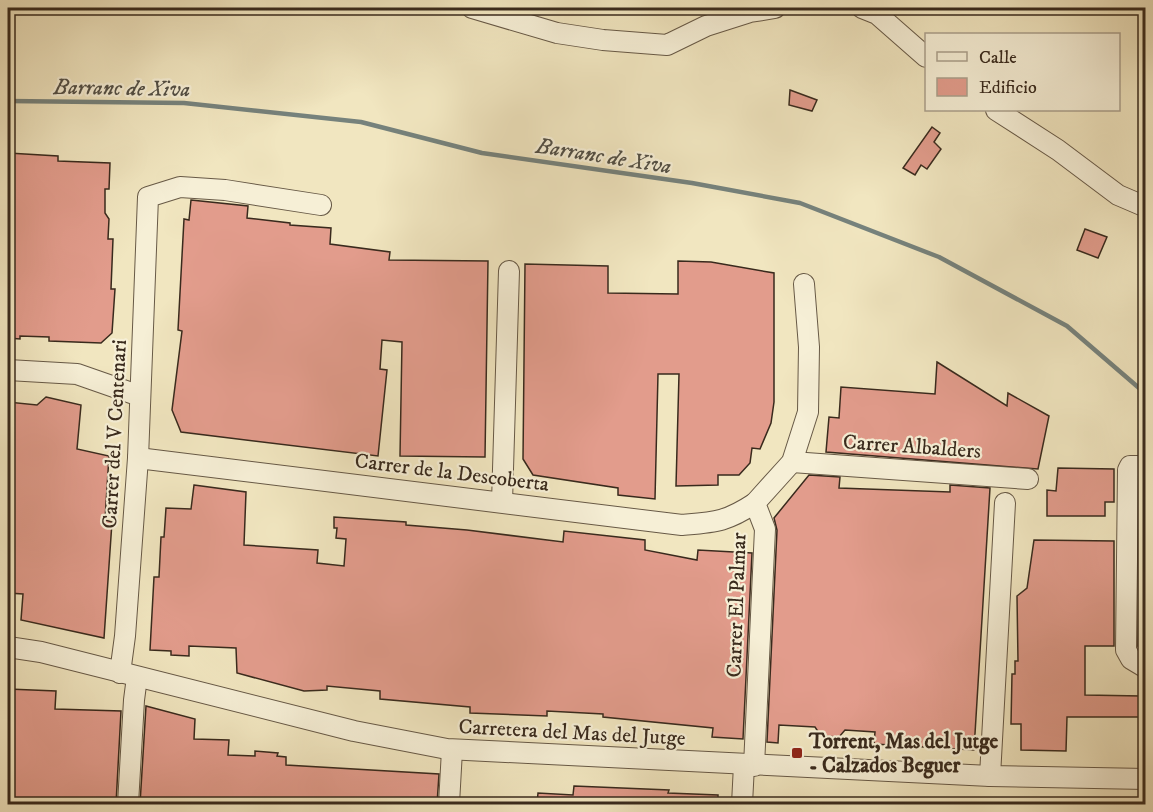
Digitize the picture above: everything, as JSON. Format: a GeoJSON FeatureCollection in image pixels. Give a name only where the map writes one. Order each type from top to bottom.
{"type":"FeatureCollection","features":[{"type":"Feature","properties":{"kind":"street"},"geometry":{"type":"LineString","coordinates":[[472,8],[557,33],[603,40],[667,45],[706,26],[750,12],[776,8]]}},
{"type":"Feature","properties":{"kind":"street"},"geometry":{"type":"LineString","coordinates":[[862,8],[877,14],[925,55]]}},
{"type":"Feature","properties":{"kind":"street"},"geometry":{"type":"LineString","coordinates":[[998,111],[1058,150],[1118,195],[1146,207]]}},
{"type":"Feature","properties":{"kind":"street","name":"Carrer del V Centenari"},"geometry":{"type":"LineString","coordinates":[[128,804],[134,700],[128,675],[125,636],[138,458],[148,196],[180,187],[225,190],[321,205]]}},
{"type":"Feature","properties":{"kind":"street"},"geometry":{"type":"LineString","coordinates":[[502,502],[509,271]]}},
{"type":"Feature","properties":{"kind":"street","name":"Carrer El Palmar"},"geometry":{"type":"LineString","coordinates":[[742,804],[749,765],[765,529],[755,503],[792,462],[808,412],[809,347],[804,285]]}},
{"type":"Feature","properties":{"kind":"street"},"geometry":{"type":"LineString","coordinates":[[8,370],[77,374],[141,396]]}},
{"type":"Feature","properties":{"kind":"street","name":"Carrer de la Descoberta"},"geometry":{"type":"LineString","coordinates":[[138,458],[682,525],[716,522],[733,517],[755,503]]}},
{"type":"Feature","properties":{"kind":"street","name":"Carrer Albalders"},"geometry":{"type":"LineString","coordinates":[[792,462],[1028,479]]}},
{"type":"Feature","properties":{"kind":"street"},"geometry":{"type":"LineString","coordinates":[[1146,466],[1134,465],[1128,470],[1126,651],[1131,659],[1146,668]]}},
{"type":"Feature","properties":{"kind":"street"},"geometry":{"type":"LineString","coordinates":[[990,776],[1005,503]]}},
{"type":"Feature","properties":{"kind":"street","name":"Carretera del Mas del Jutge"},"geometry":{"type":"LineString","coordinates":[[8,647],[40,652],[354,731],[452,750],[990,776],[1146,780]]}},
{"type":"Feature","properties":{"kind":"street"},"geometry":{"type":"LineString","coordinates":[[449,804],[452,750]]}},
{"type":"Feature","properties":{"kind":"building"},"geometry":{"type":"Polygon","coordinates":[[[790,90],[817,100],[812,111],[789,105],[790,90]]]}},
{"type":"Feature","properties":{"kind":"building"},"geometry":{"type":"Polygon","coordinates":[[[932,127],[940,133],[934,142],[941,149],[927,169],[921,165],[915,175],[903,168],[932,127]]]}},
{"type":"Feature","properties":{"kind":"building"},"geometry":{"type":"Polygon","coordinates":[[[8,153],[58,156],[58,161],[110,163],[109,189],[105,189],[105,213],[109,219],[108,239],[113,239],[111,289],[115,289],[112,333],[101,343],[49,341],[49,337],[8,338],[8,153]]]}},
{"type":"Feature","properties":{"kind":"building"},"geometry":{"type":"Polygon","coordinates":[[[191,200],[248,206],[247,218],[290,223],[290,225],[331,228],[330,244],[390,252],[389,260],[488,261],[485,457],[400,456],[402,342],[382,340],[380,369],[387,370],[378,456],[181,432],[172,410],[182,331],[178,330],[184,219],[189,220],[191,200]]]}},
{"type":"Feature","properties":{"kind":"building"},"geometry":{"type":"Polygon","coordinates":[[[1085,229],[1107,237],[1098,258],[1077,250],[1085,229]]]}},
{"type":"Feature","properties":{"kind":"building"},"geometry":{"type":"Polygon","coordinates":[[[678,261],[711,262],[774,273],[774,402],[771,423],[760,449],[752,448],[750,463],[739,475],[718,475],[718,485],[676,486],[679,374],[658,374],[655,499],[618,495],[618,488],[533,475],[523,459],[525,264],[608,266],[608,293],[678,294],[678,261]]]}},
{"type":"Feature","properties":{"kind":"building"},"geometry":{"type":"Polygon","coordinates":[[[937,362],[1007,406],[1008,393],[1049,416],[1038,469],[826,452],[829,417],[839,418],[841,387],[935,394],[937,362]]]}},
{"type":"Feature","properties":{"kind":"building"},"geometry":{"type":"Polygon","coordinates":[[[46,397],[81,405],[77,449],[109,456],[105,520],[112,522],[104,638],[21,620],[23,594],[8,593],[8,402],[37,405],[46,397]]]}},
{"type":"Feature","properties":{"kind":"building"},"geometry":{"type":"Polygon","coordinates":[[[1058,468],[1114,469],[1114,502],[1105,502],[1105,516],[1047,516],[1047,490],[1056,491],[1058,468]]]}},
{"type":"Feature","properties":{"kind":"building"},"geometry":{"type":"Polygon","coordinates":[[[809,475],[840,477],[839,488],[950,492],[950,485],[990,488],[974,750],[874,744],[875,732],[845,730],[839,737],[821,736],[815,727],[779,725],[778,743],[767,742],[777,530],[774,518],[809,475]]]}},
{"type":"Feature","properties":{"kind":"building"},"geometry":{"type":"Polygon","coordinates":[[[194,485],[246,492],[244,545],[318,550],[317,563],[344,566],[346,539],[336,538],[337,528],[334,528],[334,517],[406,522],[406,525],[563,542],[564,531],[645,540],[645,550],[697,560],[698,550],[752,553],[743,739],[712,737],[713,728],[603,717],[603,714],[547,711],[547,716],[470,713],[470,707],[380,699],[380,691],[327,686],[327,690],[304,691],[237,673],[236,648],[189,646],[189,656],[171,655],[171,651],[150,650],[154,577],[159,577],[161,537],[164,537],[166,508],[191,509],[194,485]]]}},
{"type":"Feature","properties":{"kind":"building"},"geometry":{"type":"Polygon","coordinates":[[[1034,540],[1114,541],[1114,646],[1085,646],[1085,695],[1141,696],[1141,717],[1067,717],[1066,751],[1021,750],[1021,724],[1011,724],[1012,674],[1015,674],[1015,661],[1018,661],[1017,596],[1027,588],[1034,540]]]}},
{"type":"Feature","properties":{"kind":"building"},"geometry":{"type":"Polygon","coordinates":[[[1146,586],[1146,646],[1138,646],[1139,587],[1146,586]]]}},
{"type":"Feature","properties":{"kind":"building"},"geometry":{"type":"Polygon","coordinates":[[[8,689],[56,691],[55,709],[121,711],[116,804],[8,804],[8,689]]]}},
{"type":"Feature","properties":{"kind":"building"},"geometry":{"type":"Polygon","coordinates":[[[146,706],[195,719],[194,739],[229,740],[228,755],[255,756],[255,751],[278,753],[277,756],[286,757],[286,765],[439,774],[437,804],[140,804],[146,706]]]}},
{"type":"Feature","properties":{"kind":"building"},"geometry":{"type":"Polygon","coordinates":[[[574,786],[669,790],[668,793],[718,795],[718,804],[537,804],[538,793],[573,795],[574,786]]]}},
{"type":"Feature","properties":{"kind":"waterway","name":"Barranc de Xiva"},"geometry":{"type":"LineString","coordinates":[[8,101],[184,103],[361,122],[482,153],[692,183],[800,203],[939,257],[1067,326],[1146,394]]}},
{"type":"Feature","properties":{"kind":"place","name":"Torrent, Mas del Jutge - Calzados Beguer"},"geometry":{"type":"Point","coordinates":[797,753]}}]}
